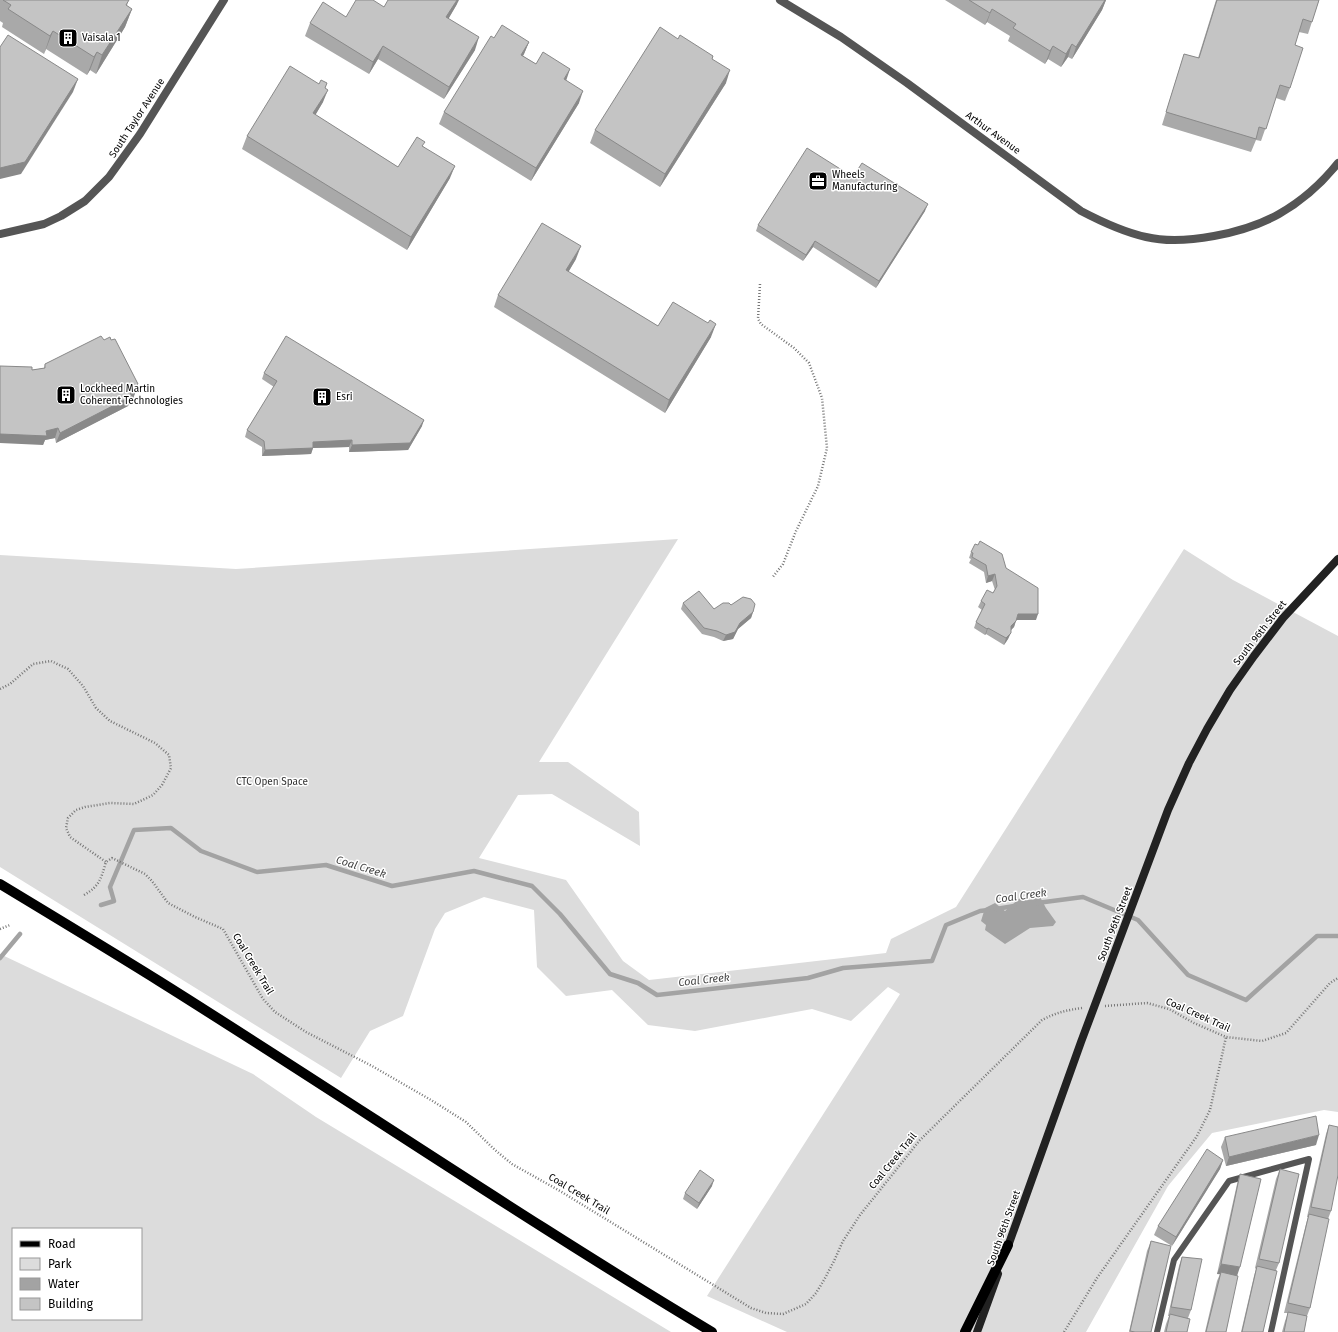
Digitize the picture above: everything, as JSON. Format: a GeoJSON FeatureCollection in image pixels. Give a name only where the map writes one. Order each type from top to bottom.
{"type":"FeatureCollection","features":[{"type":"Feature","properties":{"kind":"main road","name":"South 96th Street"},"geometry":{"type":"LineString","coordinates":[[977,1332],[1081,1042],[1168,810],[1189,763],[1230,690],[1254,656],[1283,618],[1338,559]]}},
{"type":"Feature","properties":{"kind":"main road"},"geometry":{"type":"LineString","coordinates":[[0,884],[158,980],[535,1222],[712,1332]]}},
{"type":"Feature","properties":{"kind":"main road"},"geometry":{"type":"LineString","coordinates":[[966,1332],[1008,1245]]}},
{"type":"Feature","properties":{"kind":"street","name":"South Taylor Avenue"},"geometry":{"type":"LineString","coordinates":[[0,234],[44,224],[62,216],[85,201],[110,177],[140,134],[224,0]]}},
{"type":"Feature","properties":{"kind":"street","name":"Arthur Avenue"},"geometry":{"type":"LineString","coordinates":[[780,0],[841,37],[902,79],[1081,211],[1113,227],[1147,238],[1173,241],[1209,237],[1249,227],[1279,214],[1308,195],[1338,163]]}},
{"type":"Feature","properties":{"kind":"lane"},"geometry":{"type":"LineString","coordinates":[[1157,1332],[1174,1260],[1229,1181],[1309,1159],[1271,1332]]}},
{"type":"Feature","properties":{"kind":"path"},"geometry":{"type":"LineString","coordinates":[[760,284],[758,318],[761,324],[794,348],[809,363],[822,398],[827,448],[818,486],[782,564],[772,578]]}},
{"type":"Feature","properties":{"kind":"path"},"geometry":{"type":"LineString","coordinates":[[0,689],[10,684],[33,664],[51,661],[68,669],[83,686],[96,708],[110,721],[155,743],[169,755],[171,768],[162,785],[153,795],[134,804],[110,803],[85,807],[76,810],[68,818],[66,828],[70,837],[106,862],[100,881],[94,889],[84,895]]}},
{"type":"Feature","properties":{"kind":"path","name":"Coal Creek Trail"},"geometry":{"type":"LineString","coordinates":[[106,862],[112,858],[139,871],[152,881],[168,903],[222,929],[262,999],[275,1012],[306,1032],[372,1066],[431,1100],[466,1122],[494,1150],[512,1164],[560,1191],[751,1308],[766,1313],[783,1314],[806,1304],[816,1293],[824,1280],[843,1241],[860,1215],[920,1140],[1042,1020]]}},
{"type":"Feature","properties":{"kind":"path"},"geometry":{"type":"LineString","coordinates":[[0,929],[10,925]]}},
{"type":"Feature","properties":{"kind":"path","name":"Coal Creek Trail"},"geometry":{"type":"LineString","coordinates":[[1147,1004],[1169,1009],[1194,1023],[1226,1037],[1262,1042],[1286,1033],[1330,983],[1338,978]]}},
{"type":"Feature","properties":{"kind":"path"},"geometry":{"type":"LineString","coordinates":[[1064,1332],[1097,1278],[1197,1136],[1210,1110],[1226,1037]]}},
{"type":"Feature","properties":{"kind":"green space","name":"CTC Open Space"},"geometry":{"type":"Polygon","coordinates":[[[678,539],[539,762],[568,762],[639,812],[640,846],[552,794],[518,795],[479,858],[566,880],[623,961],[649,980],[886,953],[891,939],[956,907],[1184,549],[1233,580],[1338,636],[1338,1112],[1324,1110],[1212,1133],[1168,1186],[1086,1332],[787,1332],[707,1296],[900,994],[888,987],[851,1021],[812,1009],[695,1031],[648,1025],[612,990],[566,996],[537,967],[534,910],[484,897],[445,913],[435,929],[403,1016],[370,1031],[341,1078],[0,867],[0,555],[236,569],[678,539]]]}},
{"type":"Feature","properties":{"kind":"green space"},"geometry":{"type":"Polygon","coordinates":[[[0,954],[253,1074],[316,1117],[671,1332],[0,1332],[0,954]]]}},
{"type":"Feature","properties":{"kind":"water"},"geometry":{"type":"Polygon","coordinates":[[[1039,895],[1056,922],[1053,926],[1030,928],[1005,944],[985,930],[986,925],[981,921],[985,908],[995,903],[1005,911],[1021,897],[1030,900],[1039,895]]]}},
{"type":"Feature","properties":{"kind":"building","name":"Vaisala 1"},"geometry":{"type":"Polygon","coordinates":[[[3,0],[129,0],[126,5],[132,9],[102,55],[97,52],[94,57],[53,31],[50,36],[8,9],[11,5],[3,0]]]}},
{"type":"Feature","properties":{"kind":"building"},"geometry":{"type":"Polygon","coordinates":[[[356,0],[373,0],[384,7],[388,0],[457,0],[446,17],[479,37],[449,87],[383,46],[373,62],[310,23],[323,2],[346,17],[356,0]]]}},
{"type":"Feature","properties":{"kind":"building"},"geometry":{"type":"Polygon","coordinates":[[[969,0],[1105,0],[1076,47],[1072,44],[1066,54],[1053,46],[1050,51],[1013,28],[1016,24],[992,9],[990,13],[969,0]]]}},
{"type":"Feature","properties":{"kind":"building"},"geometry":{"type":"Polygon","coordinates":[[[1217,0],[1319,0],[1312,22],[1303,19],[1295,45],[1303,48],[1290,88],[1280,85],[1266,129],[1259,127],[1256,139],[1166,112],[1184,54],[1199,58],[1217,0]]]}},
{"type":"Feature","properties":{"kind":"building"},"geometry":{"type":"Polygon","coordinates":[[[502,25],[529,42],[521,55],[536,64],[543,52],[570,69],[564,79],[583,91],[536,168],[444,112],[491,36],[494,38],[502,25]]]}},
{"type":"Feature","properties":{"kind":"building"},"geometry":{"type":"Polygon","coordinates":[[[660,27],[678,39],[680,35],[713,56],[712,59],[730,70],[665,174],[595,130],[660,27]]]}},
{"type":"Feature","properties":{"kind":"building"},"geometry":{"type":"Polygon","coordinates":[[[8,35],[78,79],[25,162],[0,168],[0,47],[8,35]]]}},
{"type":"Feature","properties":{"kind":"building"},"geometry":{"type":"Polygon","coordinates":[[[290,66],[319,84],[321,80],[327,83],[325,88],[328,90],[313,113],[398,167],[417,137],[425,142],[422,146],[455,166],[411,237],[247,136],[290,66]]]}},
{"type":"Feature","properties":{"kind":"building"},"geometry":{"type":"Polygon","coordinates":[[[807,148],[853,177],[862,163],[928,204],[879,281],[815,241],[806,255],[758,225],[807,148]]]}},
{"type":"Feature","properties":{"kind":"building"},"geometry":{"type":"Polygon","coordinates":[[[542,223],[581,246],[566,270],[658,326],[673,302],[708,323],[710,320],[716,324],[669,400],[498,295],[542,223]]]}},
{"type":"Feature","properties":{"kind":"building","name":"Lockheed Martin Coherent Technologies"},"geometry":{"type":"Polygon","coordinates":[[[101,336],[104,340],[110,337],[111,340],[115,339],[138,384],[135,387],[136,390],[130,393],[132,396],[60,433],[58,428],[46,431],[47,436],[0,434],[0,366],[32,367],[32,370],[45,368],[45,364],[101,336]]]}},
{"type":"Feature","properties":{"kind":"building","name":"Esri"},"geometry":{"type":"Polygon","coordinates":[[[286,336],[424,420],[410,443],[352,445],[352,440],[313,442],[313,448],[265,450],[264,441],[247,430],[277,381],[264,373],[286,336]]]}},
{"type":"Feature","properties":{"kind":"building"},"geometry":{"type":"Polygon","coordinates":[[[980,541],[1002,554],[1006,568],[1038,588],[1038,614],[1018,614],[1016,621],[1011,626],[1011,633],[1006,638],[976,622],[985,604],[981,601],[987,590],[993,593],[997,586],[995,574],[988,576],[986,565],[972,557],[973,553],[971,552],[975,544],[978,545],[980,541]]]}},
{"type":"Feature","properties":{"kind":"building"},"geometry":{"type":"Polygon","coordinates":[[[699,591],[714,609],[723,603],[729,603],[731,605],[743,597],[751,599],[755,604],[753,612],[740,623],[735,632],[726,635],[704,628],[683,603],[699,591]]]}},
{"type":"Feature","properties":{"kind":"building"},"geometry":{"type":"Polygon","coordinates":[[[1316,1116],[1319,1135],[1229,1157],[1225,1137],[1316,1116]]]}},
{"type":"Feature","properties":{"kind":"building"},"geometry":{"type":"Polygon","coordinates":[[[1329,1125],[1338,1127],[1338,1175],[1331,1211],[1311,1207],[1329,1125]]]}},
{"type":"Feature","properties":{"kind":"building"},"geometry":{"type":"Polygon","coordinates":[[[1207,1149],[1223,1160],[1176,1237],[1158,1226],[1207,1149]]]}},
{"type":"Feature","properties":{"kind":"building"},"geometry":{"type":"Polygon","coordinates":[[[1280,1169],[1299,1174],[1279,1263],[1259,1259],[1280,1169]]]}},
{"type":"Feature","properties":{"kind":"building"},"geometry":{"type":"Polygon","coordinates":[[[700,1170],[714,1180],[699,1203],[685,1193],[700,1170]]]}},
{"type":"Feature","properties":{"kind":"building"},"geometry":{"type":"Polygon","coordinates":[[[1240,1174],[1261,1179],[1240,1267],[1221,1264],[1240,1174]]]}},
{"type":"Feature","properties":{"kind":"building"},"geometry":{"type":"Polygon","coordinates":[[[1309,1214],[1329,1219],[1310,1308],[1288,1303],[1309,1214]]]}},
{"type":"Feature","properties":{"kind":"building"},"geometry":{"type":"Polygon","coordinates":[[[1151,1241],[1171,1246],[1151,1332],[1130,1331],[1151,1241]]]}},
{"type":"Feature","properties":{"kind":"building"},"geometry":{"type":"Polygon","coordinates":[[[1182,1257],[1202,1259],[1191,1310],[1171,1307],[1182,1257]]]}},
{"type":"Feature","properties":{"kind":"building"},"geometry":{"type":"Polygon","coordinates":[[[1257,1266],[1277,1271],[1263,1332],[1242,1332],[1257,1266]]]}},
{"type":"Feature","properties":{"kind":"building"},"geometry":{"type":"Polygon","coordinates":[[[1221,1272],[1238,1276],[1226,1332],[1206,1332],[1221,1272]]]}},
{"type":"Feature","properties":{"kind":"building"},"geometry":{"type":"Polygon","coordinates":[[[1288,1312],[1307,1316],[1304,1332],[1284,1332],[1288,1312]]]}},
{"type":"Feature","properties":{"kind":"building"},"geometry":{"type":"Polygon","coordinates":[[[1170,1314],[1190,1319],[1187,1332],[1166,1332],[1170,1314]]]}},
{"type":"Feature","properties":{"kind":"waterway","name":"Coal Creek"},"geometry":{"type":"LineString","coordinates":[[101,905],[114,901],[110,887],[134,830],[171,828],[201,851],[257,872],[326,865],[392,886],[474,871],[532,886],[560,914],[610,974],[638,983],[657,995],[808,978],[843,968],[932,961],[946,925],[980,911],[988,910]]}},
{"type":"Feature","properties":{"kind":"waterway","name":"Coal Creek"},"geometry":{"type":"LineString","coordinates":[[1037,903],[1083,897],[1138,920],[1188,975],[1246,1000],[1317,936],[1338,936]]}},
{"type":"Feature","properties":{"kind":"waterway","name":"Coal Creek"},"geometry":{"type":"LineString","coordinates":[[996,909],[1014,906]]}},
{"type":"Feature","properties":{"kind":"waterway","name":"Coal Creek"},"geometry":{"type":"LineString","coordinates":[[0,958],[20,934]]}},
{"type":"Feature","properties":{"kind":"place","name":"Vaisala 1"},"geometry":{"type":"Point","coordinates":[68,38]}},
{"type":"Feature","properties":{"kind":"place","name":"Wheels Manufacturing"},"geometry":{"type":"Point","coordinates":[818,181]}},
{"type":"Feature","properties":{"kind":"place","name":"Lockheed Martin Coherent Technologies"},"geometry":{"type":"Point","coordinates":[66,395]}},
{"type":"Feature","properties":{"kind":"place","name":"Esri"},"geometry":{"type":"Point","coordinates":[322,397]}}]}
